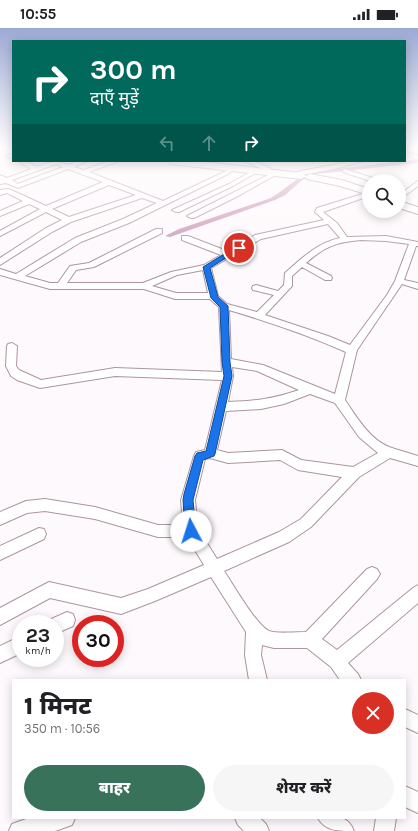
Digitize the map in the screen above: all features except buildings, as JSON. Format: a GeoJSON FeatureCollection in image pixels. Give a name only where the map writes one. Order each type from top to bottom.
{"type":"FeatureCollection","features":[{"type":"Feature","properties":{"kind":"highway"},"geometry":{"type":"LineString","coordinates":[[346,184],[362,190]]}},
{"type":"Feature","properties":{"kind":"highway"},"geometry":{"type":"LineString","coordinates":[[406,207],[418,211]]}},
{"type":"Feature","properties":{"kind":"street"},"geometry":{"type":"LineString","coordinates":[[0,234],[46,209],[103,184]]}},
{"type":"Feature","properties":{"kind":"street"},"geometry":{"type":"LineString","coordinates":[[115,184],[163,203]]}},
{"type":"Feature","properties":{"kind":"street"},"geometry":{"type":"LineString","coordinates":[[17,277],[78,240],[126,221],[202,184]]}},
{"type":"Feature","properties":{"kind":"street"},"geometry":{"type":"LineString","coordinates":[[176,210],[232,184]]}},
{"type":"Feature","properties":{"kind":"street"},"geometry":{"type":"LineString","coordinates":[[191,216],[238,194],[253,184]]}},
{"type":"Feature","properties":{"kind":"street"},"geometry":{"type":"LineString","coordinates":[[406,193],[416,184]]}},
{"type":"Feature","properties":{"kind":"street"},"geometry":{"type":"LineString","coordinates":[[0,192],[7,190],[68,220]]}},
{"type":"Feature","properties":{"kind":"street"},"geometry":{"type":"LineString","coordinates":[[0,262],[49,230],[68,220],[143,195]]}},
{"type":"Feature","properties":{"kind":"street"},"geometry":{"type":"LineString","coordinates":[[345,239],[330,221],[319,212],[320,210],[362,195]]}},
{"type":"Feature","properties":{"kind":"street"},"geometry":{"type":"LineString","coordinates":[[0,214],[29,201]]}},
{"type":"Feature","properties":{"kind":"street"},"geometry":{"type":"LineString","coordinates":[[145,286],[174,273],[187,269],[206,267],[227,254],[264,235],[330,221]]}},
{"type":"Feature","properties":{"kind":"street"},"geometry":{"type":"LineString","coordinates":[[60,287],[73,268],[91,264],[159,231]]}},
{"type":"Feature","properties":{"kind":"street"},"geometry":{"type":"LineString","coordinates":[[185,238],[227,254]]}},
{"type":"Feature","properties":{"kind":"street"},"geometry":{"type":"LineString","coordinates":[[259,316],[288,286],[288,275],[316,251],[328,243],[345,239],[381,239],[415,243],[391,296],[352,350],[339,400]]}},
{"type":"Feature","properties":{"kind":"street"},"geometry":{"type":"LineString","coordinates":[[302,264],[328,278]]}},
{"type":"Feature","properties":{"kind":"street"},"geometry":{"type":"LineString","coordinates":[[206,267],[219,302],[228,376],[210,454]]}},
{"type":"Feature","properties":{"kind":"street"},"geometry":{"type":"LineString","coordinates":[[0,272],[50,286],[145,286],[175,296],[208,296],[219,302],[324,338],[352,350]]}},
{"type":"Feature","properties":{"kind":"street"},"geometry":{"type":"LineString","coordinates":[[399,281],[418,286]]}},
{"type":"Feature","properties":{"kind":"street"},"geometry":{"type":"LineString","coordinates":[[256,288],[281,294]]}},
{"type":"Feature","properties":{"kind":"street"},"geometry":{"type":"LineString","coordinates":[[12,346],[11,366],[15,373],[21,377],[40,384],[115,372],[228,376]]}},
{"type":"Feature","properties":{"kind":"street"},"geometry":{"type":"LineString","coordinates":[[226,362],[259,368],[310,390],[339,400],[357,425],[376,445],[384,450],[418,461]]}},
{"type":"Feature","properties":{"kind":"street"},"geometry":{"type":"LineString","coordinates":[[222,407],[261,405],[280,401],[310,390]]}},
{"type":"Feature","properties":{"kind":"street"},"geometry":{"type":"LineString","coordinates":[[0,617],[49,590],[121,606],[149,596],[284,537],[306,523],[330,496],[354,474],[390,452]]}},
{"type":"Feature","properties":{"kind":"street"},"geometry":{"type":"LineString","coordinates":[[351,679],[337,661],[310,640],[274,640],[266,638],[254,630],[191,531],[188,500],[200,456],[210,454],[228,458],[282,455],[298,465],[354,474]]}},
{"type":"Feature","properties":{"kind":"street"},"geometry":{"type":"LineString","coordinates":[[0,519],[26,507],[35,505],[69,508],[94,513],[158,531],[191,531]]}},
{"type":"Feature","properties":{"kind":"street"},"geometry":{"type":"LineString","coordinates":[[0,554],[38,534]]}},
{"type":"Feature","properties":{"kind":"street"},"geometry":{"type":"LineString","coordinates":[[310,640],[372,574]]}},
{"type":"Feature","properties":{"kind":"street"},"geometry":{"type":"LineString","coordinates":[[337,661],[418,594]]}},
{"type":"Feature","properties":{"kind":"street"},"geometry":{"type":"LineString","coordinates":[[254,630],[253,655],[258,679]]}},
{"type":"Feature","properties":{"kind":"street"},"geometry":{"type":"LineString","coordinates":[[0,655],[12,649]]}},
{"type":"Feature","properties":{"kind":"street"},"geometry":{"type":"LineString","coordinates":[[406,718],[418,724]]}},
{"type":"Feature","properties":{"kind":"street"},"geometry":{"type":"LineString","coordinates":[[406,797],[418,803]]}},
{"type":"Feature","properties":{"kind":"street"},"geometry":{"type":"LineString","coordinates":[[19,831],[61,819]]}},
{"type":"Feature","properties":{"kind":"street"},"geometry":{"type":"LineString","coordinates":[[246,819],[259,831]]}},
{"type":"Feature","properties":{"kind":"street"},"geometry":{"type":"LineString","coordinates":[[329,819],[344,831]]}},
{"type":"Feature","properties":{"kind":"street"},"geometry":{"type":"LineString","coordinates":[[384,831],[386,819]]}},
{"type":"Feature","properties":{"kind":"waterway"},"geometry":{"type":"LineString","coordinates":[[168,236],[273,199],[283,194],[294,184]]}},
{"type":"Feature","properties":{"kind":"route"},"geometry":{"type":"LineString","coordinates":[[191,531],[188,500],[189,494],[200,456],[210,454],[228,376],[224,306],[214,298],[206,267],[239,248]]}}]}
